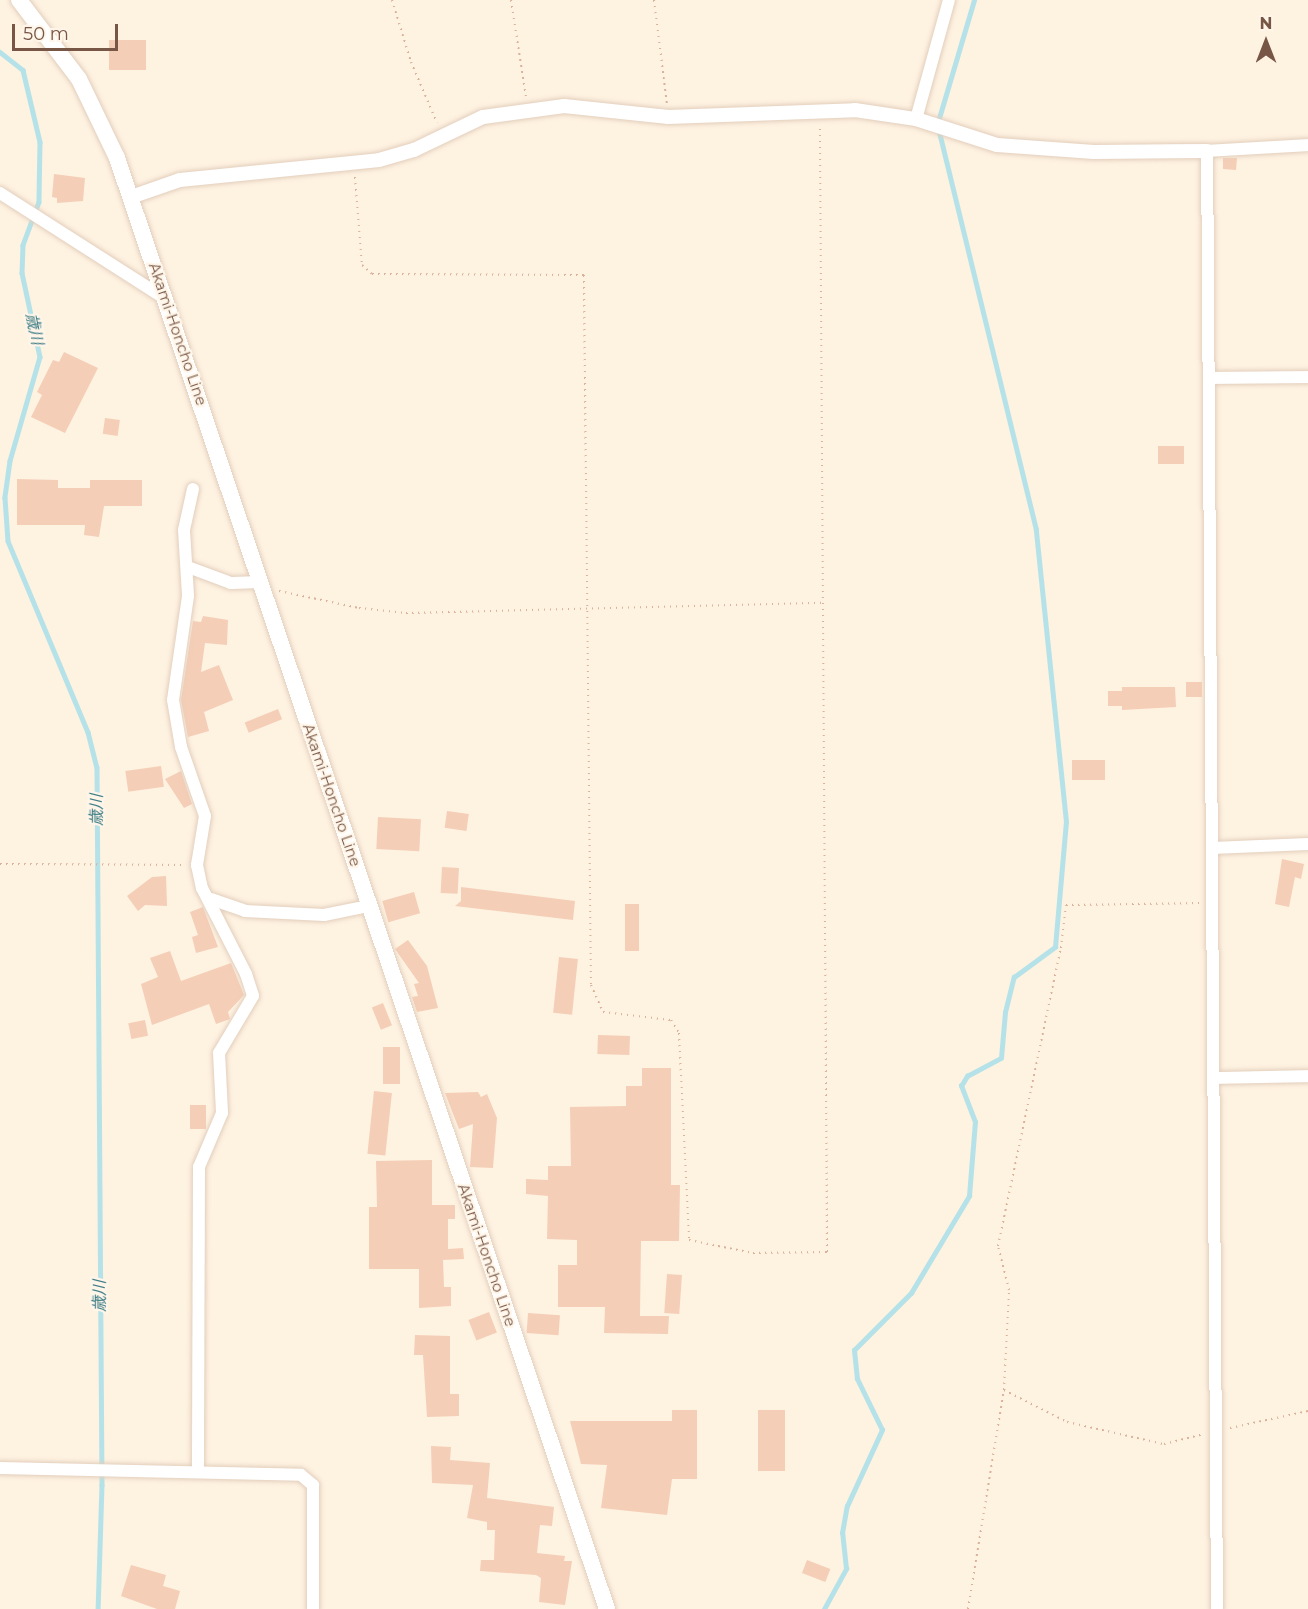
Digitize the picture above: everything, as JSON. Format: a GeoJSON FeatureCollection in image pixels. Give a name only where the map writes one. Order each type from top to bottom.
{"type":"FeatureCollection","features":[{"type":"Feature","properties":{"kind":"main road","name":"Akami-Honcho Line"},"geometry":{"type":"LineString","coordinates":[[19,0],[80,79],[101,119],[131,197],[607,1609]]}},
{"type":"Feature","properties":{"kind":"street"},"geometry":{"type":"LineString","coordinates":[[916,119],[949,0]]}},
{"type":"Feature","properties":{"kind":"street"},"geometry":{"type":"LineString","coordinates":[[131,197],[180,180],[353,163],[414,150],[442,134],[483,117],[528,109],[564,106],[668,117],[736,117],[820,109],[916,119],[997,145],[1094,152],[1308,145]]}},
{"type":"Feature","properties":{"kind":"street"},"geometry":{"type":"LineString","coordinates":[[1207,150],[1211,378],[1215,1078],[1214,1431],[1217,1609]]}},
{"type":"Feature","properties":{"kind":"street"},"geometry":{"type":"LineString","coordinates":[[0,193],[167,300]]}},
{"type":"Feature","properties":{"kind":"street"},"geometry":{"type":"LineString","coordinates":[[1211,378],[1308,377]]}},
{"type":"Feature","properties":{"kind":"street"},"geometry":{"type":"LineString","coordinates":[[193,489],[184,530],[188,567],[173,700],[181,747],[205,816],[197,866],[202,888],[211,899],[252,987],[253,996],[219,1053],[222,1113],[199,1167],[198,1471]]}},
{"type":"Feature","properties":{"kind":"street"},"geometry":{"type":"LineString","coordinates":[[188,567],[231,583],[261,582]]}},
{"type":"Feature","properties":{"kind":"street"},"geometry":{"type":"LineString","coordinates":[[1212,848],[1308,844]]}},
{"type":"Feature","properties":{"kind":"street"},"geometry":{"type":"LineString","coordinates":[[211,899],[245,911],[324,915],[369,906]]}},
{"type":"Feature","properties":{"kind":"street"},"geometry":{"type":"LineString","coordinates":[[1215,1078],[1308,1076]]}},
{"type":"Feature","properties":{"kind":"street"},"geometry":{"type":"LineString","coordinates":[[0,1468],[290,1473],[313,1485],[313,1609]]}},
{"type":"Feature","properties":{"kind":"path"},"geometry":{"type":"LineString","coordinates":[[392,0],[411,62],[442,134]]}},
{"type":"Feature","properties":{"kind":"path"},"geometry":{"type":"LineString","coordinates":[[512,0],[528,109]]}},
{"type":"Feature","properties":{"kind":"path"},"geometry":{"type":"LineString","coordinates":[[654,0],[668,117]]}},
{"type":"Feature","properties":{"kind":"path"},"geometry":{"type":"LineString","coordinates":[[353,163],[362,265],[372,274],[584,275],[591,985],[603,1012],[671,1020],[678,1033],[688,1240],[753,1253],[827,1252],[820,109]]}},
{"type":"Feature","properties":{"kind":"path"},"geometry":{"type":"LineString","coordinates":[[261,582],[276,590],[338,604],[406,612],[589,605],[823,603]]}},
{"type":"Feature","properties":{"kind":"path"},"geometry":{"type":"LineString","coordinates":[[0,864],[197,866]]}},
{"type":"Feature","properties":{"kind":"path"},"geometry":{"type":"LineString","coordinates":[[968,1609],[1005,1390],[1009,1290],[998,1246],[1061,948],[1066,905],[1213,902]]}},
{"type":"Feature","properties":{"kind":"path"},"geometry":{"type":"LineString","coordinates":[[1005,1390],[1067,1422],[1164,1444],[1308,1411]]}},
{"type":"Feature","properties":{"kind":"building"},"geometry":{"type":"Polygon","coordinates":[[[109,40],[146,40],[146,70],[109,70],[109,40]]]}},
{"type":"Feature","properties":{"kind":"building"},"geometry":{"type":"Polygon","coordinates":[[[1223,158],[1237,158],[1236,170],[1223,169],[1223,158]]]}},
{"type":"Feature","properties":{"kind":"building"},"geometry":{"type":"Polygon","coordinates":[[[54,174],[85,178],[83,201],[57,203],[57,198],[52,197],[54,174]]]}},
{"type":"Feature","properties":{"kind":"building"},"geometry":{"type":"Polygon","coordinates":[[[64,352],[98,368],[65,433],[31,417],[42,395],[37,392],[53,360],[59,362],[64,352]]]}},
{"type":"Feature","properties":{"kind":"building"},"geometry":{"type":"Polygon","coordinates":[[[105,418],[120,420],[118,436],[103,434],[105,418]]]}},
{"type":"Feature","properties":{"kind":"building"},"geometry":{"type":"Polygon","coordinates":[[[1158,446],[1184,446],[1184,464],[1158,464],[1158,446]]]}},
{"type":"Feature","properties":{"kind":"building"},"geometry":{"type":"Polygon","coordinates":[[[17,479],[58,480],[58,488],[90,488],[90,480],[142,480],[142,506],[104,506],[99,537],[84,535],[85,525],[17,525],[17,479]]]}},
{"type":"Feature","properties":{"kind":"building"},"geometry":{"type":"Polygon","coordinates":[[[203,616],[228,620],[227,645],[205,643],[201,672],[219,665],[233,700],[204,712],[209,731],[188,737],[181,700],[193,621],[201,622],[203,616]]]}},
{"type":"Feature","properties":{"kind":"building"},"geometry":{"type":"Polygon","coordinates":[[[1186,682],[1202,682],[1202,697],[1186,697],[1186,682]]]}},
{"type":"Feature","properties":{"kind":"building"},"geometry":{"type":"Polygon","coordinates":[[[1122,687],[1175,687],[1176,707],[1122,710],[1122,706],[1108,706],[1108,691],[1122,691],[1122,687]]]}},
{"type":"Feature","properties":{"kind":"building"},"geometry":{"type":"Polygon","coordinates":[[[278,709],[282,719],[249,733],[245,722],[278,709]]]}},
{"type":"Feature","properties":{"kind":"building"},"geometry":{"type":"Polygon","coordinates":[[[1072,760],[1105,760],[1105,780],[1072,780],[1072,760]]]}},
{"type":"Feature","properties":{"kind":"building"},"geometry":{"type":"Polygon","coordinates":[[[161,766],[164,787],[128,792],[125,771],[161,766]]]}},
{"type":"Feature","properties":{"kind":"building"},"geometry":{"type":"Polygon","coordinates":[[[181,771],[192,804],[184,808],[165,779],[181,771]]]}},
{"type":"Feature","properties":{"kind":"building"},"geometry":{"type":"Polygon","coordinates":[[[447,811],[469,814],[466,831],[445,828],[447,811]]]}},
{"type":"Feature","properties":{"kind":"building"},"geometry":{"type":"Polygon","coordinates":[[[378,817],[421,819],[419,851],[376,849],[378,817]]]}},
{"type":"Feature","properties":{"kind":"building"},"geometry":{"type":"Polygon","coordinates":[[[1282,859],[1304,864],[1301,879],[1295,877],[1289,907],[1275,904],[1282,859]]]}},
{"type":"Feature","properties":{"kind":"building"},"geometry":{"type":"Polygon","coordinates":[[[442,867],[459,868],[458,894],[441,893],[442,867]]]}},
{"type":"Feature","properties":{"kind":"building"},"geometry":{"type":"Polygon","coordinates":[[[166,876],[167,906],[145,905],[138,911],[127,896],[152,877],[166,876]]]}},
{"type":"Feature","properties":{"kind":"building"},"geometry":{"type":"Polygon","coordinates":[[[461,887],[575,901],[573,920],[455,906],[461,901],[461,887]]]}},
{"type":"Feature","properties":{"kind":"building"},"geometry":{"type":"Polygon","coordinates":[[[414,892],[420,913],[388,922],[382,901],[414,892]]]}},
{"type":"Feature","properties":{"kind":"building"},"geometry":{"type":"Polygon","coordinates":[[[625,904],[639,904],[639,951],[625,951],[625,904]]]}},
{"type":"Feature","properties":{"kind":"building"},"geometry":{"type":"Polygon","coordinates":[[[203,907],[218,947],[196,953],[192,937],[198,935],[190,912],[203,907]]]}},
{"type":"Feature","properties":{"kind":"building"},"geometry":{"type":"Polygon","coordinates":[[[408,940],[427,966],[438,1008],[417,1012],[412,997],[418,996],[414,984],[419,983],[395,949],[408,940]]]}},
{"type":"Feature","properties":{"kind":"building"},"geometry":{"type":"Polygon","coordinates":[[[170,951],[181,981],[231,963],[244,995],[228,1012],[230,1019],[216,1024],[209,1004],[152,1025],[141,984],[158,977],[150,958],[170,951]]]}},
{"type":"Feature","properties":{"kind":"building"},"geometry":{"type":"Polygon","coordinates":[[[559,957],[578,959],[572,1015],[553,1013],[559,957]]]}},
{"type":"Feature","properties":{"kind":"building"},"geometry":{"type":"Polygon","coordinates":[[[383,1003],[392,1025],[381,1030],[372,1007],[383,1003]]]}},
{"type":"Feature","properties":{"kind":"building"},"geometry":{"type":"Polygon","coordinates":[[[145,1020],[148,1036],[131,1039],[128,1023],[145,1020]]]}},
{"type":"Feature","properties":{"kind":"building"},"geometry":{"type":"Polygon","coordinates":[[[598,1035],[630,1036],[629,1055],[597,1054],[598,1035]]]}},
{"type":"Feature","properties":{"kind":"building"},"geometry":{"type":"Polygon","coordinates":[[[383,1047],[400,1047],[400,1084],[383,1084],[383,1047]]]}},
{"type":"Feature","properties":{"kind":"building"},"geometry":{"type":"Polygon","coordinates":[[[642,1068],[671,1068],[671,1185],[680,1185],[679,1241],[641,1241],[640,1316],[669,1316],[668,1334],[604,1333],[605,1307],[558,1307],[558,1265],[577,1265],[577,1240],[547,1239],[548,1196],[526,1194],[526,1179],[548,1180],[548,1166],[571,1166],[570,1107],[626,1106],[626,1086],[642,1086],[642,1068]]]}},
{"type":"Feature","properties":{"kind":"building"},"geometry":{"type":"Polygon","coordinates":[[[374,1091],[392,1093],[385,1156],[367,1154],[374,1091]]]}},
{"type":"Feature","properties":{"kind":"building"},"geometry":{"type":"Polygon","coordinates":[[[478,1092],[481,1097],[487,1094],[497,1118],[493,1168],[470,1167],[473,1124],[459,1129],[445,1093],[478,1092]]]}},
{"type":"Feature","properties":{"kind":"building"},"geometry":{"type":"Polygon","coordinates":[[[190,1105],[206,1105],[206,1129],[190,1129],[190,1105]]]}},
{"type":"Feature","properties":{"kind":"building"},"geometry":{"type":"Polygon","coordinates":[[[432,1160],[432,1205],[455,1205],[455,1219],[448,1219],[448,1249],[463,1248],[464,1259],[443,1260],[444,1287],[451,1287],[451,1306],[419,1308],[419,1269],[369,1269],[369,1207],[377,1207],[376,1161],[432,1160]]]}},
{"type":"Feature","properties":{"kind":"building"},"geometry":{"type":"Polygon","coordinates":[[[667,1274],[682,1275],[679,1314],[664,1313],[667,1274]]]}},
{"type":"Feature","properties":{"kind":"building"},"geometry":{"type":"Polygon","coordinates":[[[489,1312],[497,1333],[476,1340],[468,1320],[489,1312]]]}},
{"type":"Feature","properties":{"kind":"building"},"geometry":{"type":"Polygon","coordinates":[[[528,1313],[560,1315],[559,1335],[527,1333],[528,1313]]]}},
{"type":"Feature","properties":{"kind":"building"},"geometry":{"type":"Polygon","coordinates":[[[415,1335],[450,1336],[450,1394],[459,1394],[459,1416],[427,1417],[423,1355],[414,1355],[415,1335]]]}},
{"type":"Feature","properties":{"kind":"building"},"geometry":{"type":"Polygon","coordinates":[[[672,1410],[697,1410],[697,1479],[672,1479],[667,1515],[601,1508],[607,1465],[581,1464],[570,1421],[672,1421],[672,1410]]]}},
{"type":"Feature","properties":{"kind":"building"},"geometry":{"type":"Polygon","coordinates":[[[758,1410],[785,1410],[785,1471],[758,1471],[758,1410]]]}},
{"type":"Feature","properties":{"kind":"building"},"geometry":{"type":"Polygon","coordinates":[[[431,1446],[451,1447],[450,1460],[490,1463],[487,1498],[554,1507],[552,1526],[540,1525],[537,1553],[565,1556],[564,1561],[572,1561],[565,1605],[539,1602],[541,1578],[536,1575],[480,1571],[481,1560],[494,1560],[495,1530],[487,1530],[487,1522],[467,1518],[473,1485],[432,1483],[431,1446]]]}},
{"type":"Feature","properties":{"kind":"building"},"geometry":{"type":"Polygon","coordinates":[[[807,1560],[830,1569],[825,1582],[802,1573],[807,1560]]]}},
{"type":"Feature","properties":{"kind":"building"},"geometry":{"type":"Polygon","coordinates":[[[131,1565],[166,1575],[163,1586],[180,1591],[175,1609],[157,1609],[121,1596],[131,1565]]]}},
{"type":"Feature","properties":{"kind":"waterway"},"geometry":{"type":"LineString","coordinates":[[824,1609],[846,1569],[842,1533],[847,1506],[882,1430],[857,1379],[854,1350],[911,1293],[969,1196],[975,1122],[961,1086],[967,1076],[1001,1058],[1005,1012],[1014,977],[1055,947],[1066,822],[1036,530],[937,125],[974,0]]}},
{"type":"Feature","properties":{"kind":"waterway","name":"歳川"},"geometry":{"type":"LineString","coordinates":[[0,52],[23,70],[40,142],[39,202],[23,245],[22,273],[40,357],[10,461],[5,498],[8,541],[88,732],[97,767],[102,1485],[98,1609]]}}]}
